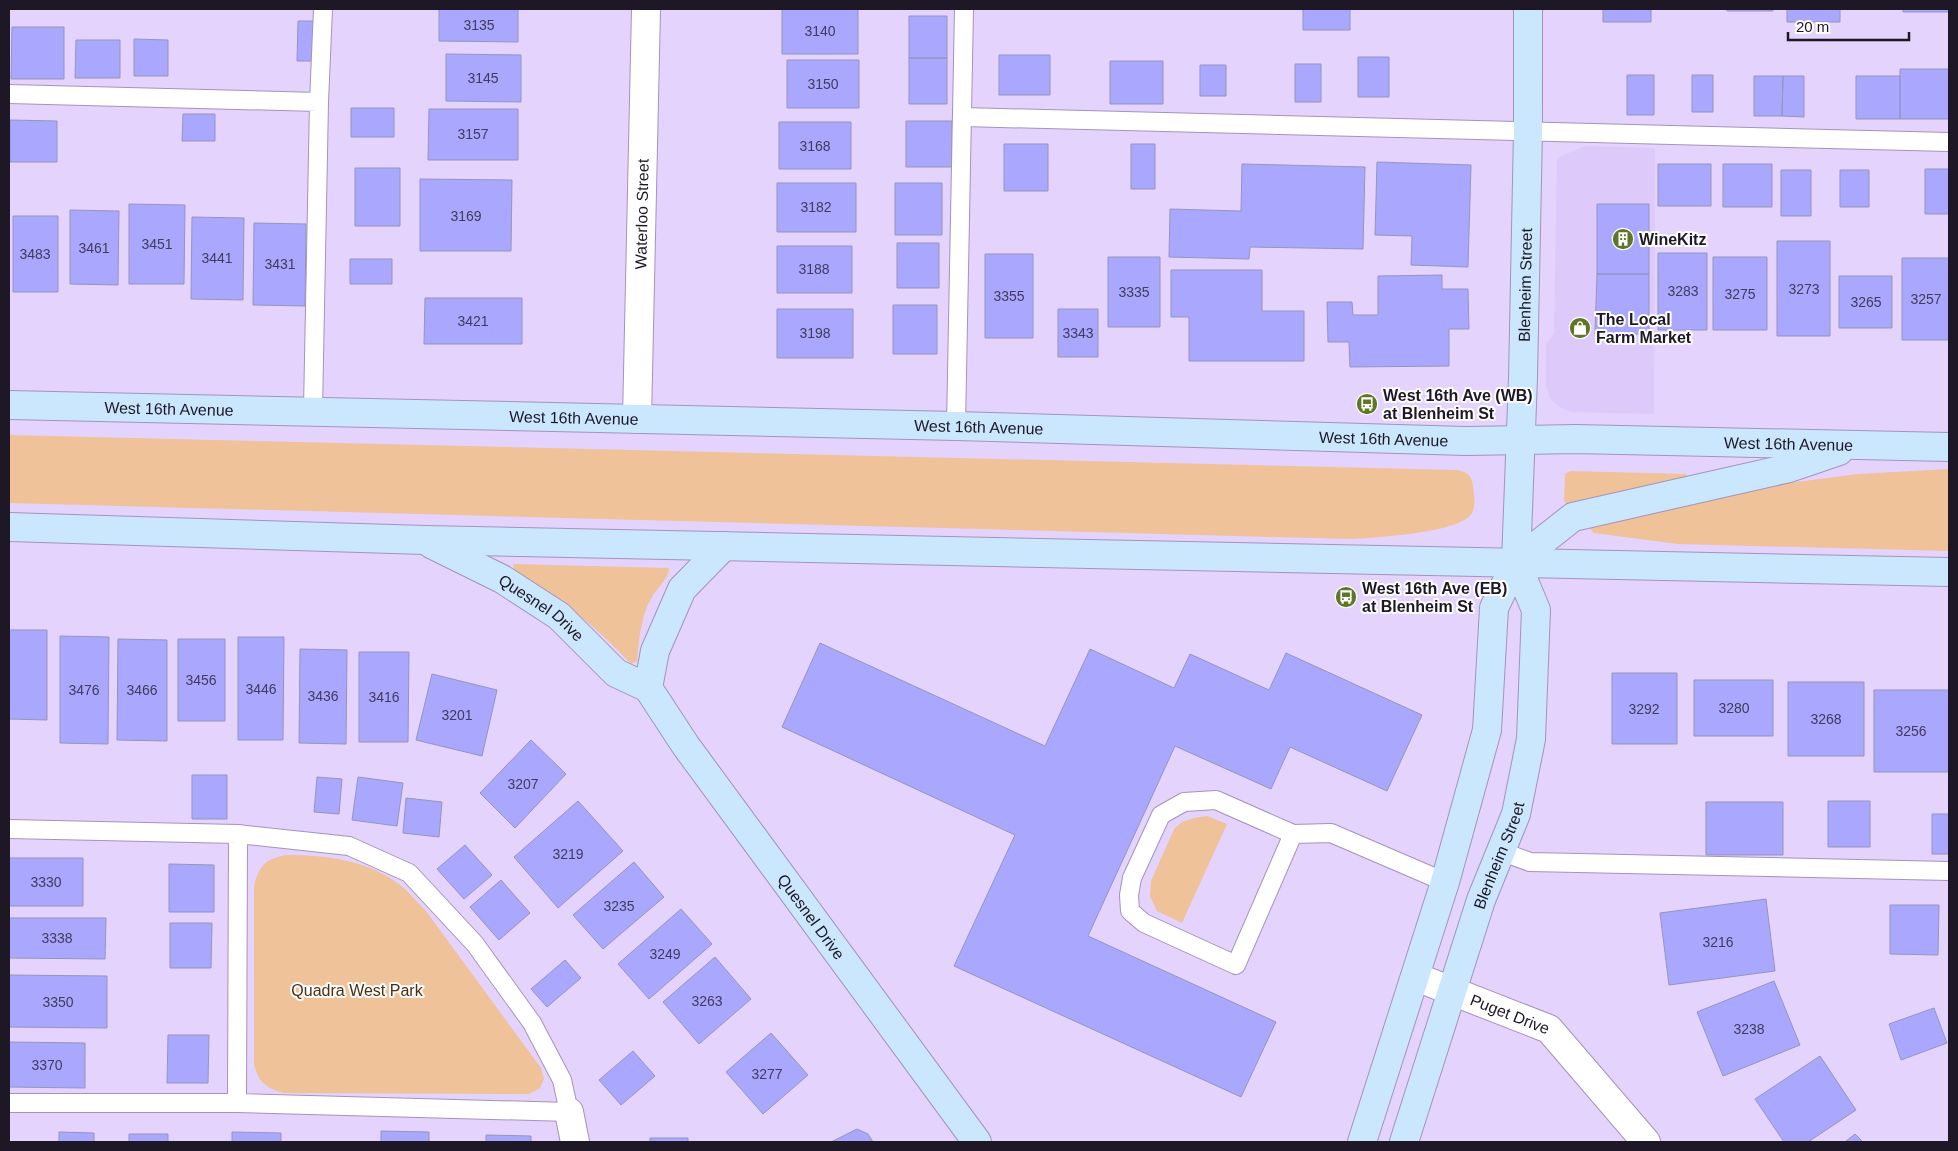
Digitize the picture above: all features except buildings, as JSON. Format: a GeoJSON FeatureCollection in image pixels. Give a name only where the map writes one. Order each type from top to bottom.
{"type":"FeatureCollection","features":[{"type":"Feature","properties":{"kind":"main road","name":"Blenheim Street"},"geometry":{"type":"LineString","coordinates":[[1362,1142],[1445,882],[1487,730],[1494,608],[1516,562],[1528,131],[1528,9]]}},
{"type":"Feature","properties":{"kind":"main road","name":"West 16th Avenue"},"geometry":{"type":"LineString","coordinates":[[9,405],[313,410],[1466,440],[1575,438],[1949,447]]}},
{"type":"Feature","properties":{"kind":"main road"},"geometry":{"type":"LineString","coordinates":[[1516,562],[1573,517],[1789,468],[1855,445]]}},
{"type":"Feature","properties":{"kind":"main road"},"geometry":{"type":"LineString","coordinates":[[9,527],[425,540],[1949,572]]}},
{"type":"Feature","properties":{"kind":"main road","name":"Quesnel Drive"},"geometry":{"type":"LineString","coordinates":[[425,540],[502,579],[559,616],[616,673],[648,688],[686,746],[977,1142]]}},
{"type":"Feature","properties":{"kind":"main road"},"geometry":{"type":"LineString","coordinates":[[648,688],[655,651],[682,589],[724,546]]}},
{"type":"Feature","properties":{"kind":"main road","name":"Blenheim Street"},"geometry":{"type":"LineString","coordinates":[[1404,1142],[1481,900],[1516,814],[1532,739],[1536,610],[1516,562]]}},
{"type":"Feature","properties":{"kind":"street","name":"Waterloo Street"},"geometry":{"type":"LineString","coordinates":[[636,419],[646,9]]}},
{"type":"Feature","properties":{"kind":"street","name":"Puget Drive"},"geometry":{"type":"LineString","coordinates":[[1416,977],[1549,1028],[1646,1142]]}},
{"type":"Feature","properties":{"kind":"street"},"geometry":{"type":"LineString","coordinates":[[569,1112],[575,1142]]}},
{"type":"Feature","properties":{"kind":"lane"},"geometry":{"type":"LineString","coordinates":[[313,410],[319,102],[323,9]]}},
{"type":"Feature","properties":{"kind":"lane"},"geometry":{"type":"LineString","coordinates":[[956,426],[964,9]]}},
{"type":"Feature","properties":{"kind":"lane"},"geometry":{"type":"LineString","coordinates":[[9,94],[319,102]]}},
{"type":"Feature","properties":{"kind":"lane"},"geometry":{"type":"LineString","coordinates":[[963,117],[1949,142]]}},
{"type":"Feature","properties":{"kind":"lane"},"geometry":{"type":"LineString","coordinates":[[1293,834],[1236,965],[1144,924],[1130,911],[1128,895],[1132,878],[1161,815],[1184,802],[1216,800],[1293,834],[1331,832],[1445,882]]}},
{"type":"Feature","properties":{"kind":"lane"},"geometry":{"type":"LineString","coordinates":[[9,829],[238,834],[349,846],[409,873],[475,944],[532,1023],[562,1080],[569,1112],[237,1103],[9,1103]]}},
{"type":"Feature","properties":{"kind":"lane"},"geometry":{"type":"LineString","coordinates":[[237,1103],[238,834]]}},
{"type":"Feature","properties":{"kind":"lane"},"geometry":{"type":"LineString","coordinates":[[1500,851],[1530,862],[1949,871]]}},
{"type":"Feature","properties":{"kind":"shaded area"},"geometry":{"type":"Polygon","coordinates":[[[1585,146],[1655,148],[1654,414],[1571,412],[1559,407],[1550,398],[1546,385],[1546,344],[1554,334],[1557,158],[1585,146]]]}},
{"type":"Feature","properties":{"kind":"green space"},"geometry":{"type":"Polygon","coordinates":[[[9,435],[1456,470],[1463,471],[1470,476],[1474,503],[1472,513],[1465,520],[1435,530],[1350,539],[9,503],[9,435]]]}},
{"type":"Feature","properties":{"kind":"green space"},"geometry":{"type":"Polygon","coordinates":[[[1949,469],[1949,551],[1678,544],[1594,533],[1589,528],[1593,522],[1789,483],[1857,474],[1949,469]]]}},
{"type":"Feature","properties":{"kind":"green space"},"geometry":{"type":"Polygon","coordinates":[[[1570,471],[1686,474],[1687,480],[1568,505],[1564,501],[1565,474],[1570,471]]]}},
{"type":"Feature","properties":{"kind":"green space"},"geometry":{"type":"Polygon","coordinates":[[[513,564],[669,568],[666,579],[653,595],[646,610],[641,627],[637,661],[631,664],[576,612],[514,570],[513,564]]]}},
{"type":"Feature","properties":{"kind":"green space"},"geometry":{"type":"Polygon","coordinates":[[[1207,816],[1227,824],[1182,923],[1157,911],[1150,896],[1151,881],[1174,829],[1182,822],[1207,816]]]}},
{"type":"Feature","properties":{"kind":"green space","name":"Quadra West Park"},"geometry":{"type":"Polygon","coordinates":[[[286,855],[333,858],[364,865],[392,879],[405,889],[426,911],[541,1068],[544,1079],[540,1088],[529,1094],[284,1093],[264,1084],[258,1076],[254,1064],[254,886],[258,873],[264,864],[286,855]]]}},
{"type":"Feature","properties":{"kind":"place","name":"WineKitz"},"geometry":{"type":"Point","coordinates":[1623,239]}},
{"type":"Feature","properties":{"kind":"place","name":"The Local Farm Market"},"geometry":{"type":"Point","coordinates":[1580,328]}},
{"type":"Feature","properties":{"kind":"place","name":"West 16th Ave (WB) at Blenheim St"},"geometry":{"type":"Point","coordinates":[1367,404]}},
{"type":"Feature","properties":{"kind":"place","name":"West 16th Ave (EB) at Blenheim St"},"geometry":{"type":"Point","coordinates":[1346,597]}}]}
